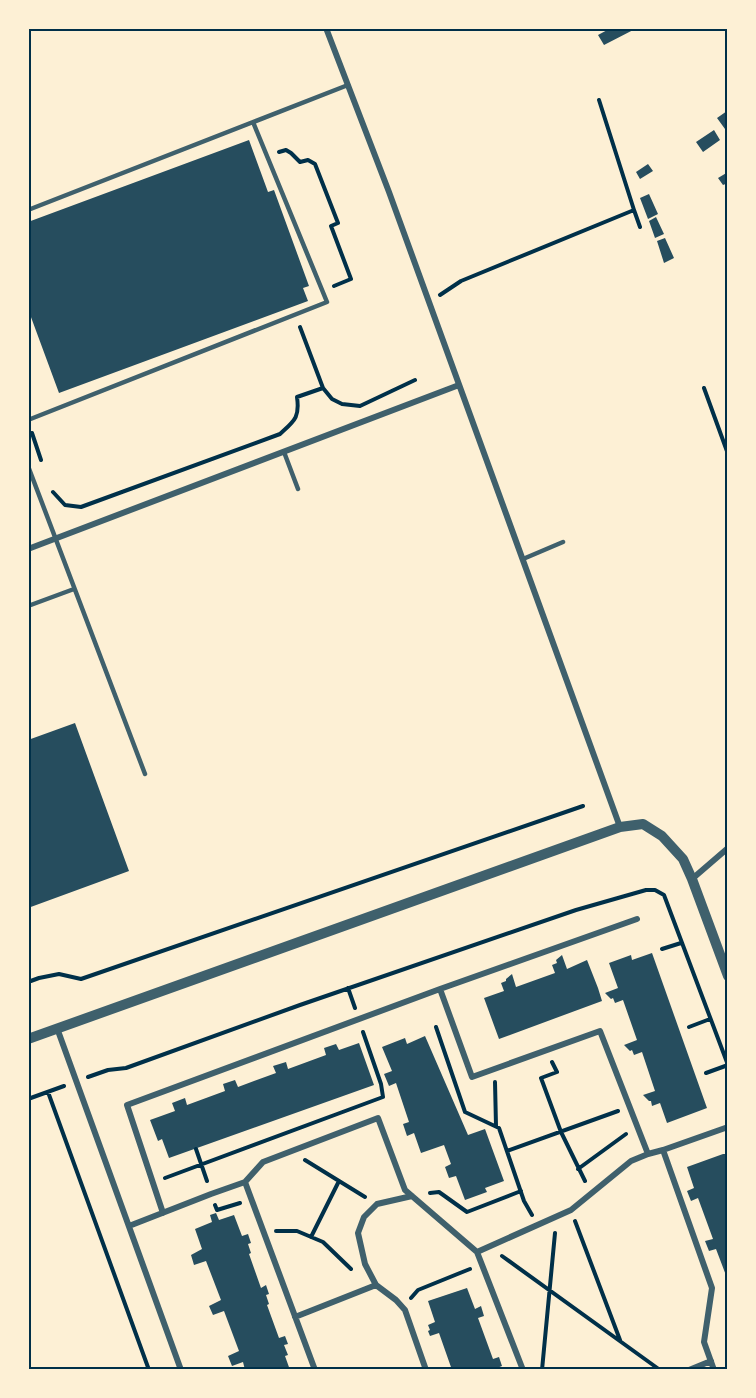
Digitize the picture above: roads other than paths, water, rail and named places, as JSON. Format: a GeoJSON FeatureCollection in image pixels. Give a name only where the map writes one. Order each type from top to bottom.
{"type":"FeatureCollection","features":[{"type":"Feature","properties":{"kind":"street"},"geometry":{"type":"LineString","coordinates":[[326,28],[429,302],[620,827]]}},
{"type":"Feature","properties":{"kind":"street"},"geometry":{"type":"LineString","coordinates":[[28,549],[459,385]]}},
{"type":"Feature","properties":{"kind":"street"},"geometry":{"type":"LineString","coordinates":[[28,1039],[620,827],[644,824],[662,836],[683,860],[728,976]]}},
{"type":"Feature","properties":{"kind":"street"},"geometry":{"type":"LineString","coordinates":[[692,879],[728,848]]}},
{"type":"Feature","properties":{"kind":"street"},"geometry":{"type":"LineString","coordinates":[[163,1213],[127,1105],[637,919]]}},
{"type":"Feature","properties":{"kind":"street"},"geometry":{"type":"LineString","coordinates":[[440,990],[472,1077],[600,1031],[648,1154]]}},
{"type":"Feature","properties":{"kind":"street"},"geometry":{"type":"LineString","coordinates":[[57,1028],[181,1370]]}},
{"type":"Feature","properties":{"kind":"street"},"geometry":{"type":"LineString","coordinates":[[129,1226],[245,1182],[263,1162],[378,1118],[405,1190],[477,1252],[523,1370]]}},
{"type":"Feature","properties":{"kind":"street"},"geometry":{"type":"LineString","coordinates":[[477,1252],[571,1210],[631,1161],[728,1127]]}},
{"type":"Feature","properties":{"kind":"street"},"geometry":{"type":"LineString","coordinates":[[663,1150],[712,1288],[705,1342],[714,1370]]}},
{"type":"Feature","properties":{"kind":"street"},"geometry":{"type":"LineString","coordinates":[[245,1182],[315,1370]]}},
{"type":"Feature","properties":{"kind":"street"},"geometry":{"type":"LineString","coordinates":[[412,1196],[377,1204],[364,1216],[358,1233],[364,1264],[374,1287],[396,1300],[405,1310],[426,1370]]}},
{"type":"Feature","properties":{"kind":"street"},"geometry":{"type":"LineString","coordinates":[[295,1317],[374,1287]]}},
{"type":"Feature","properties":{"kind":"street"},"geometry":{"type":"LineString","coordinates":[[689,1370],[711,1361]]}},
{"type":"Feature","properties":{"kind":"lane"},"geometry":{"type":"LineString","coordinates":[[28,210],[348,85]]}},
{"type":"Feature","properties":{"kind":"lane"},"geometry":{"type":"LineString","coordinates":[[28,420],[327,302],[253,122]]}},
{"type":"Feature","properties":{"kind":"lane"},"geometry":{"type":"LineString","coordinates":[[284,452],[298,489]]}},
{"type":"Feature","properties":{"kind":"lane"},"geometry":{"type":"LineString","coordinates":[[28,466],[145,774]]}},
{"type":"Feature","properties":{"kind":"lane"},"geometry":{"type":"LineString","coordinates":[[523,560],[563,542]]}},
{"type":"Feature","properties":{"kind":"lane"},"geometry":{"type":"LineString","coordinates":[[28,606],[74,589]]}}]}
